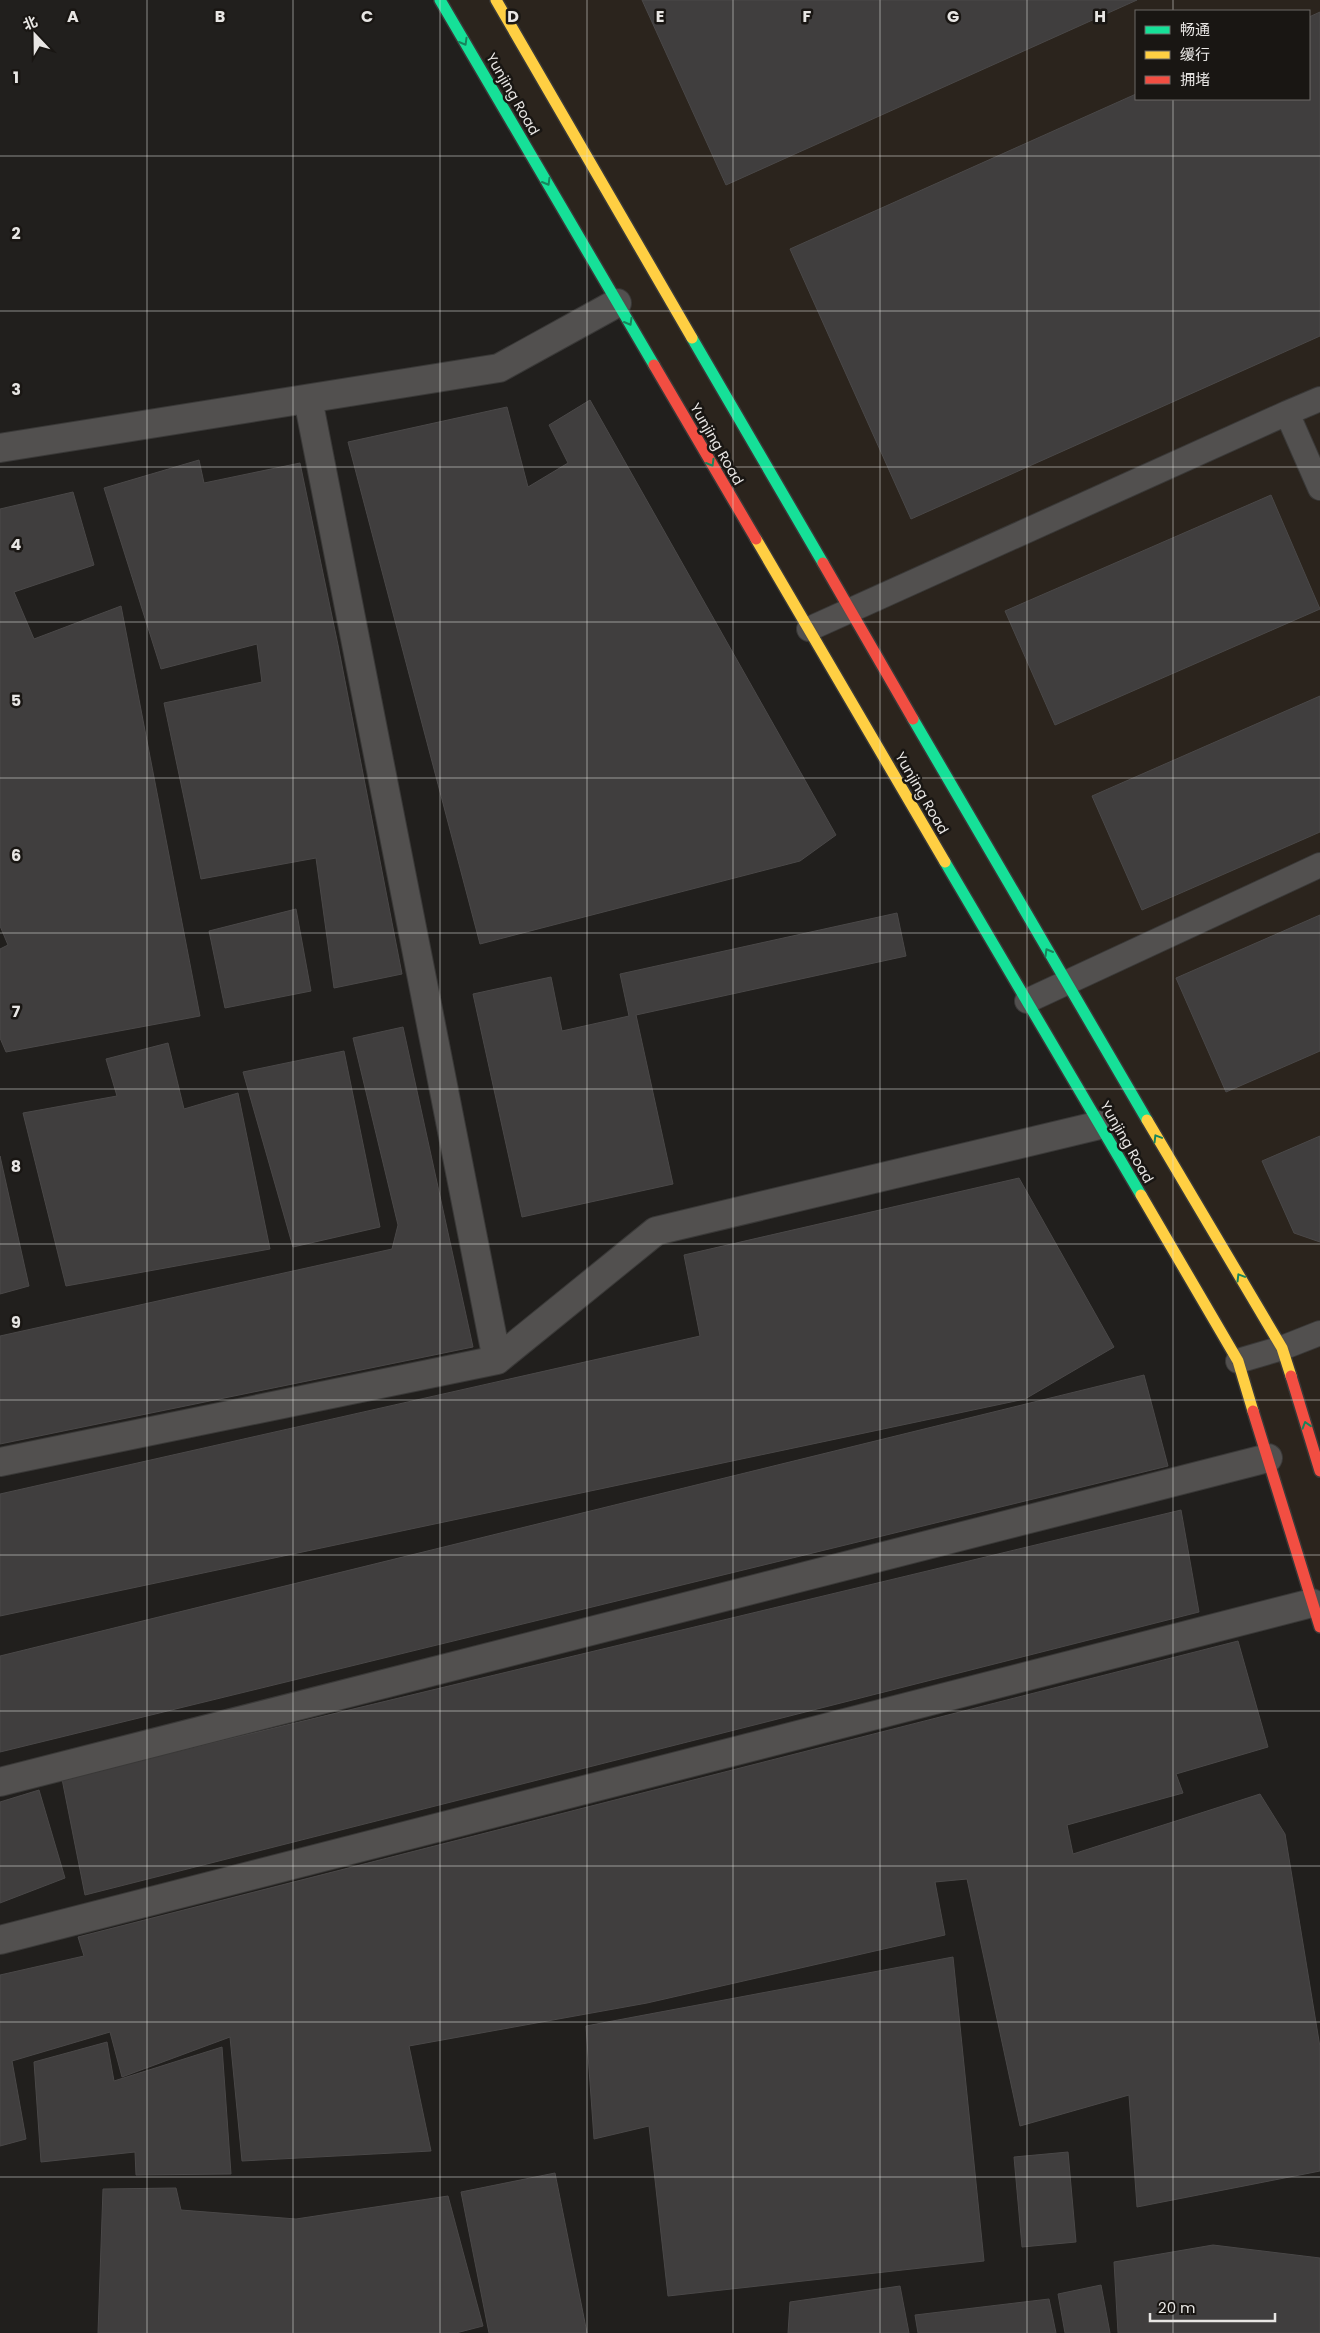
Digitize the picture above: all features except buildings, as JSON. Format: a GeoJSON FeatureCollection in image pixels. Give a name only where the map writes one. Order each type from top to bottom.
{"type":"FeatureCollection","features":[{"type":"Feature","properties":{"kind":"street","name":"Yunjing Road"},"geometry":{"type":"LineString","coordinates":[[440,0],[1238,1361],[1316,1615]]}},
{"type":"Feature","properties":{"kind":"street","name":"Yunjing Road"},"geometry":{"type":"LineString","coordinates":[[496,0],[1066,983],[1282,1348],[1320,1471]]}},
{"type":"Feature","properties":{"kind":"street"},"geometry":{"type":"LineString","coordinates":[[0,448],[499,368],[617,303]]}},
{"type":"Feature","properties":{"kind":"street"},"geometry":{"type":"LineString","coordinates":[[308,399],[497,1360]]}},
{"type":"Feature","properties":{"kind":"street"},"geometry":{"type":"LineString","coordinates":[[0,1462],[497,1360],[656,1231],[1100,1125]]}},
{"type":"Feature","properties":{"kind":"street"},"geometry":{"type":"LineString","coordinates":[[0,1782],[1268,1458]]}},
{"type":"Feature","properties":{"kind":"street"},"geometry":{"type":"LineString","coordinates":[[0,1940],[1316,1615]]}},
{"type":"Feature","properties":{"kind":"lane"},"geometry":{"type":"LineString","coordinates":[[808,629],[1320,399]]}},
{"type":"Feature","properties":{"kind":"lane"},"geometry":{"type":"LineString","coordinates":[[1287,413],[1320,488]]}},
{"type":"Feature","properties":{"kind":"lane"},"geometry":{"type":"LineString","coordinates":[[1027,1001],[1320,866]]}},
{"type":"Feature","properties":{"kind":"lane"},"geometry":{"type":"LineString","coordinates":[[1238,1361],[1282,1348],[1320,1333]]}},
{"type":"Feature","properties":{"kind":"shaded area"},"geometry":{"type":"Polygon","coordinates":[[[440,0],[1320,0],[1320,1627],[1238,1361],[440,0]]]}},
{"type":"Feature","properties":{"kind":"traffic: fast"},"geometry":{"type":"LineString","coordinates":[[440,0],[654,365]]}},
{"type":"Feature","properties":{"kind":"traffic: fast"},"geometry":{"type":"LineString","coordinates":[[692,338],[823,563]]}},
{"type":"Feature","properties":{"kind":"traffic: fast"},"geometry":{"type":"LineString","coordinates":[[913,719],[1147,1120]]}},
{"type":"Feature","properties":{"kind":"traffic: fast"},"geometry":{"type":"LineString","coordinates":[[945,862],[1141,1195]]}},
{"type":"Feature","properties":{"kind":"traffic: slow"},"geometry":{"type":"LineString","coordinates":[[496,0],[692,338]]}},
{"type":"Feature","properties":{"kind":"traffic: slow"},"geometry":{"type":"LineString","coordinates":[[756,539],[945,862]]}},
{"type":"Feature","properties":{"kind":"traffic: slow"},"geometry":{"type":"LineString","coordinates":[[1147,1120],[1282,1348],[1291,1376]]}},
{"type":"Feature","properties":{"kind":"traffic: slow"},"geometry":{"type":"LineString","coordinates":[[1141,1195],[1238,1361],[1253,1411]]}},
{"type":"Feature","properties":{"kind":"traffic: jam"},"geometry":{"type":"LineString","coordinates":[[654,365],[756,539]]}},
{"type":"Feature","properties":{"kind":"traffic: jam"},"geometry":{"type":"LineString","coordinates":[[823,563],[913,719]]}},
{"type":"Feature","properties":{"kind":"traffic: jam"},"geometry":{"type":"LineString","coordinates":[[1291,1376],[1320,1471]]}},
{"type":"Feature","properties":{"kind":"traffic: jam"},"geometry":{"type":"LineString","coordinates":[[1253,1411],[1320,1627]]}}]}
